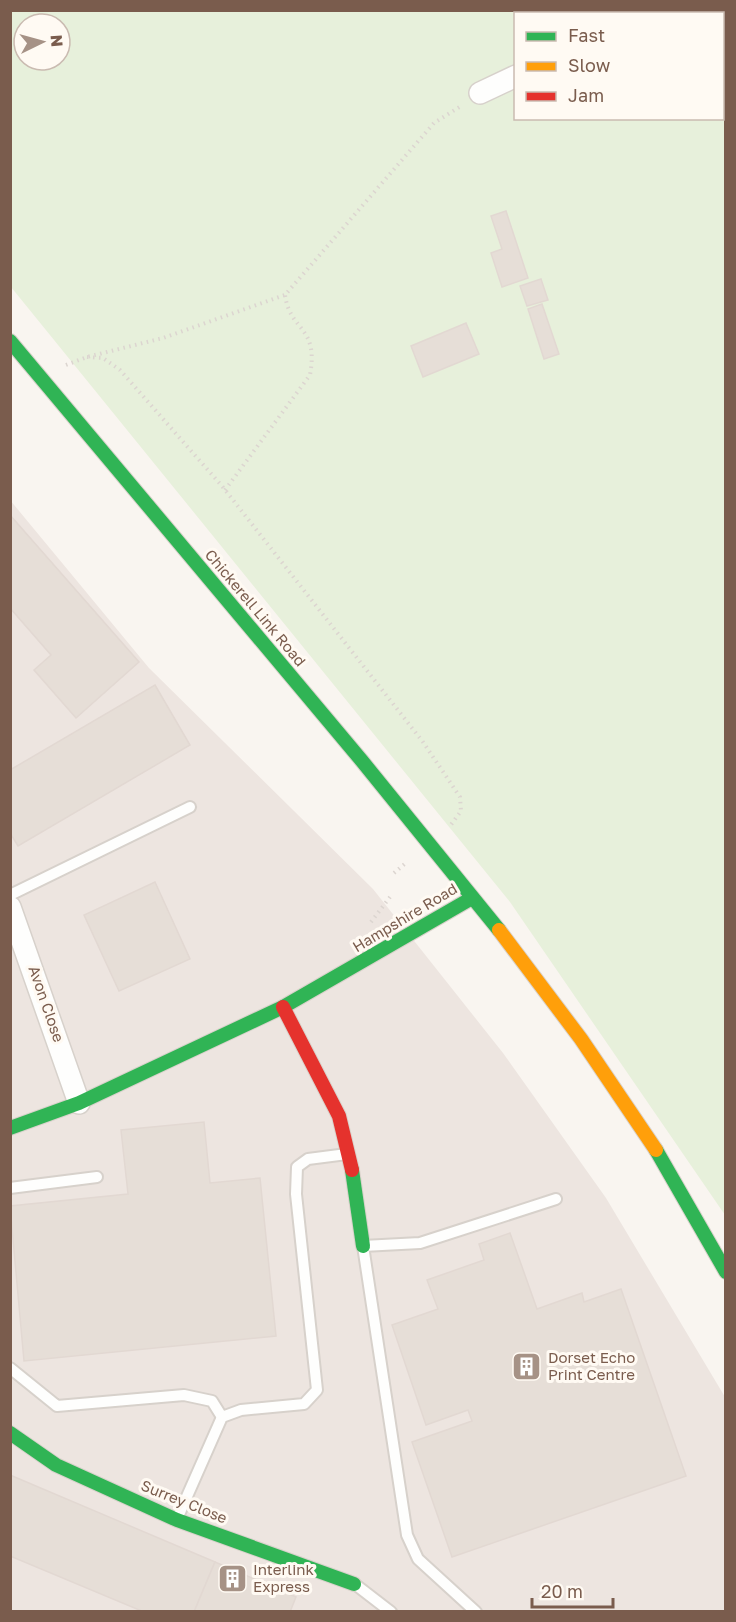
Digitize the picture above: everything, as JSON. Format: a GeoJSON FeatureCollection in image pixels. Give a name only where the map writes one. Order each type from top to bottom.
{"type":"FeatureCollection","features":[{"type":"Feature","properties":{"kind":"main road","name":"Chickerell Link Road"},"geometry":{"type":"LineString","coordinates":[[10,341],[429,843],[472,898]]}},
{"type":"Feature","properties":{"kind":"main road","name":"Hampshire Road"},"geometry":{"type":"LineString","coordinates":[[10,1128],[79,1102],[283,1006],[472,898],[542,983],[606,1074],[699,1220],[726,1272]]}},
{"type":"Feature","properties":{"kind":"main road"},"geometry":{"type":"LineString","coordinates":[[283,1006],[339,1116],[349,1154],[363,1246]]}},
{"type":"Feature","properties":{"kind":"main road","name":"Surrey Close"},"geometry":{"type":"LineString","coordinates":[[10,1433],[56,1465],[177,1520],[354,1584]]}},
{"type":"Feature","properties":{"kind":"street"},"geometry":{"type":"LineString","coordinates":[[480,93],[514,77]]}},
{"type":"Feature","properties":{"kind":"street","name":"Avon Close"},"geometry":{"type":"LineString","coordinates":[[10,907],[79,1102]]}},
{"type":"Feature","properties":{"kind":"lane"},"geometry":{"type":"LineString","coordinates":[[10,895],[190,807]]}},
{"type":"Feature","properties":{"kind":"lane"},"geometry":{"type":"LineString","coordinates":[[177,1520],[222,1417],[241,1410],[304,1404],[317,1390],[296,1194],[297,1167],[308,1159],[349,1154]]}},
{"type":"Feature","properties":{"kind":"lane"},"geometry":{"type":"LineString","coordinates":[[10,1188],[97,1178]]}},
{"type":"Feature","properties":{"kind":"lane"},"geometry":{"type":"LineString","coordinates":[[476,1611],[418,1559],[407,1535],[363,1246],[420,1243],[556,1198]]}},
{"type":"Feature","properties":{"kind":"lane"},"geometry":{"type":"LineString","coordinates":[[10,1368],[57,1406],[184,1395],[213,1401],[222,1417]]}},
{"type":"Feature","properties":{"kind":"lane"},"geometry":{"type":"LineString","coordinates":[[354,1584],[391,1611]]}},
{"type":"Feature","properties":{"kind":"path"},"geometry":{"type":"LineString","coordinates":[[394,873],[454,824],[461,811],[460,797],[423,742],[225,490],[120,370],[103,358],[87,357],[163,338],[285,295],[434,123],[480,93]]}},
{"type":"Feature","properties":{"kind":"path"},"geometry":{"type":"LineString","coordinates":[[225,490],[310,375],[314,354],[305,330],[287,312],[285,295]]}},
{"type":"Feature","properties":{"kind":"shaded area"},"geometry":{"type":"Polygon","coordinates":[[[10,500],[149,668],[373,889],[503,1053],[606,1198],[725,1397],[725,1611],[11,1611],[10,500]]]}},
{"type":"Feature","properties":{"kind":"green space"},"geometry":{"type":"Polygon","coordinates":[[[10,11],[725,11],[725,1215],[510,902],[11,287],[10,11]]]}},
{"type":"Feature","properties":{"kind":"building"},"geometry":{"type":"Polygon","coordinates":[[[506,211],[528,278],[502,287],[491,253],[502,249],[491,216],[506,211]]]}},
{"type":"Feature","properties":{"kind":"building"},"geometry":{"type":"Polygon","coordinates":[[[541,279],[548,300],[527,306],[520,286],[541,279]]]}},
{"type":"Feature","properties":{"kind":"building"},"geometry":{"type":"Polygon","coordinates":[[[542,304],[559,354],[544,359],[528,309],[542,304]]]}},
{"type":"Feature","properties":{"kind":"building"},"geometry":{"type":"Polygon","coordinates":[[[466,323],[479,354],[423,377],[411,346],[466,323]]]}},
{"type":"Feature","properties":{"kind":"building"},"geometry":{"type":"Polygon","coordinates":[[[10,515],[139,662],[76,718],[34,670],[51,655],[10,608],[10,515]]]}},
{"type":"Feature","properties":{"kind":"building"},"geometry":{"type":"Polygon","coordinates":[[[155,685],[190,745],[18,846],[10,833],[10,770],[155,685]]]}},
{"type":"Feature","properties":{"kind":"building"},"geometry":{"type":"Polygon","coordinates":[[[155,882],[190,959],[119,991],[84,915],[155,882]]]}},
{"type":"Feature","properties":{"kind":"building"},"geometry":{"type":"Polygon","coordinates":[[[204,1122],[210,1183],[260,1178],[276,1336],[24,1361],[10,1206],[128,1194],[121,1130],[204,1122]]]}},
{"type":"Feature","properties":{"kind":"building","name":"Dorset Echo Print Centre"},"geometry":{"type":"Polygon","coordinates":[[[510,1233],[537,1309],[582,1293],[584,1302],[621,1289],[686,1476],[452,1557],[412,1442],[472,1421],[468,1410],[426,1425],[392,1325],[438,1309],[427,1280],[484,1260],[479,1244],[510,1233]]]}},
{"type":"Feature","properties":{"kind":"building"},"geometry":{"type":"Polygon","coordinates":[[[10,1475],[215,1562],[194,1612],[144,1612],[10,1556],[10,1475]]]}},
{"type":"Feature","properties":{"kind":"building","name":"Interlink Express"},"geometry":{"type":"Polygon","coordinates":[[[215,1562],[296,1597],[290,1612],[194,1612],[215,1562]]]}},
{"type":"Feature","properties":{"kind":"traffic: fast"},"geometry":{"type":"LineString","coordinates":[[10,341],[362,761],[499,930]]}},
{"type":"Feature","properties":{"kind":"traffic: fast"},"geometry":{"type":"LineString","coordinates":[[10,1128],[79,1103],[283,1007],[472,898]]}},
{"type":"Feature","properties":{"kind":"traffic: fast"},"geometry":{"type":"LineString","coordinates":[[656,1150],[726,1272]]}},
{"type":"Feature","properties":{"kind":"traffic: fast"},"geometry":{"type":"LineString","coordinates":[[352,1170],[363,1246]]}},
{"type":"Feature","properties":{"kind":"traffic: fast"},"geometry":{"type":"LineString","coordinates":[[10,1433],[56,1465],[177,1520],[354,1584]]}},
{"type":"Feature","properties":{"kind":"traffic: slow"},"geometry":{"type":"LineString","coordinates":[[499,930],[581,1039],[656,1150]]}},
{"type":"Feature","properties":{"kind":"traffic: jam"},"geometry":{"type":"LineString","coordinates":[[283,1007],[339,1116],[352,1170]]}},
{"type":"Feature","properties":{"kind":"place","name":"Dorset Echo Print Centre"},"geometry":{"type":"Point","coordinates":[527,1367]}},
{"type":"Feature","properties":{"kind":"place","name":"Interlink Express"},"geometry":{"type":"Point","coordinates":[232,1579]}}]}
